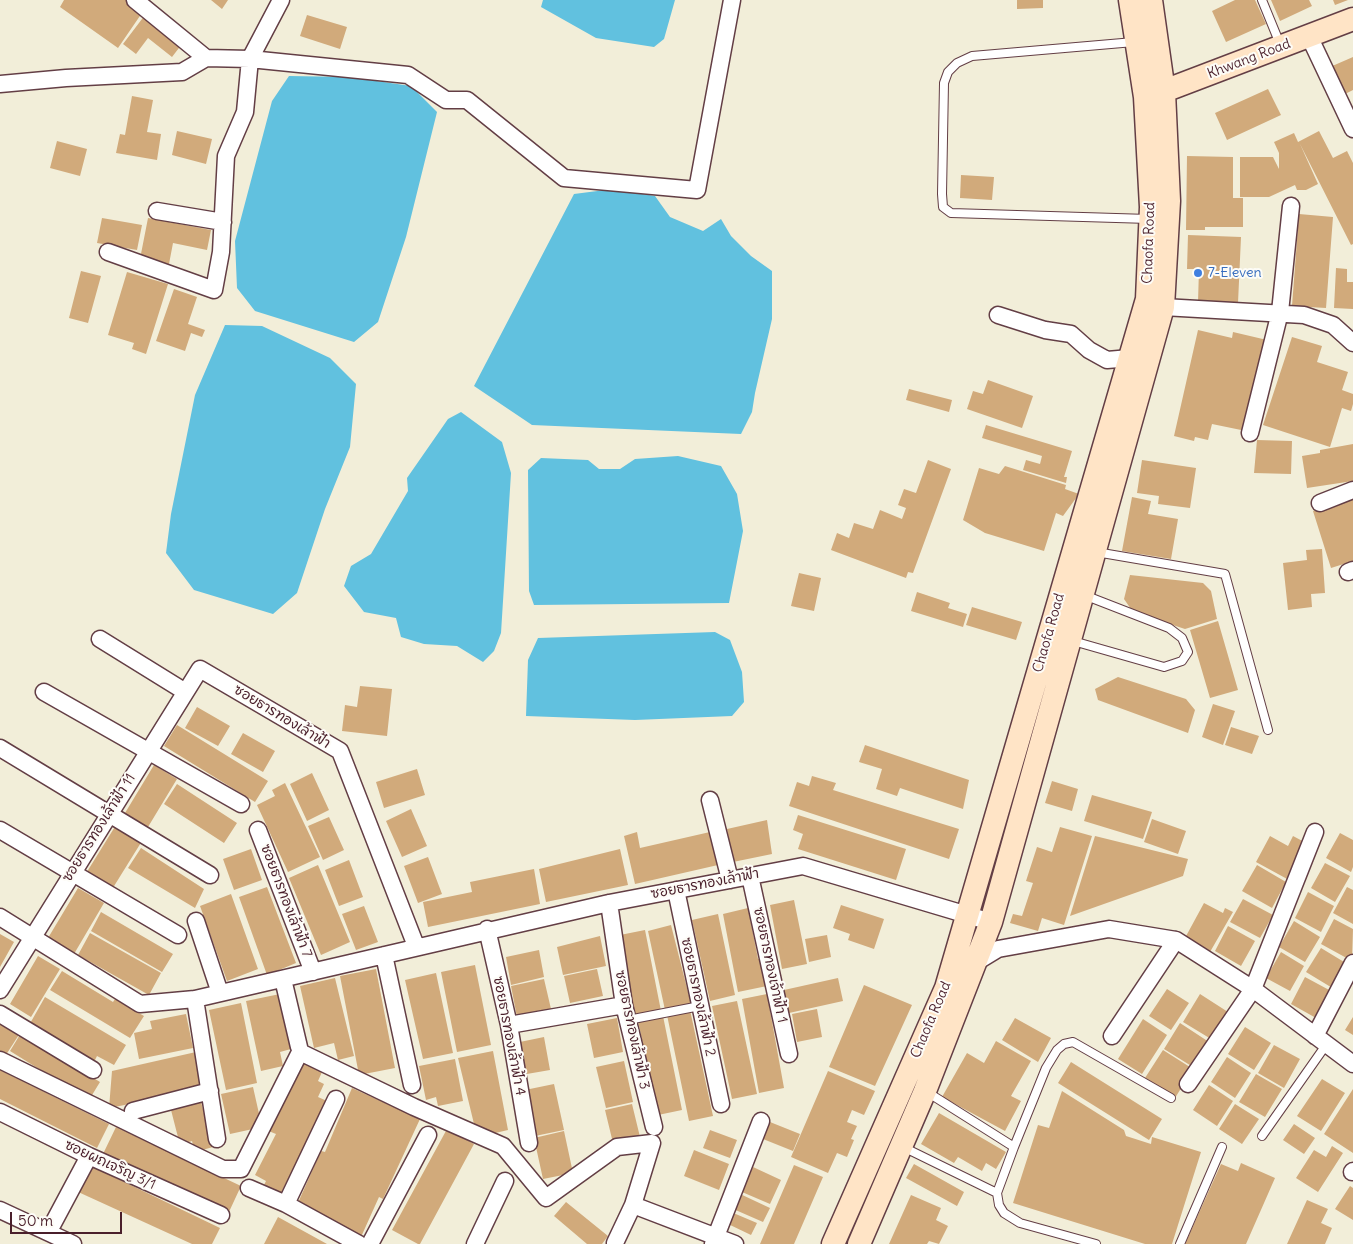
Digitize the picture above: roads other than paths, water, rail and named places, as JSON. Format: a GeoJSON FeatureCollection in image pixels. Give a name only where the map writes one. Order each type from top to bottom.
{"type":"FeatureCollection","features":[{"type":"Feature","properties":{"kind":"main road","name":"Chaofa Road"},"geometry":{"type":"LineString","coordinates":[[859,1244],[925,1091],[991,922],[1163,307],[1169,201],[1154,95],[1136,42],[1130,0]]}},
{"type":"Feature","properties":{"kind":"main road","name":"Chaofa Road"},"geometry":{"type":"LineString","coordinates":[[833,1244],[946,988],[1147,299],[1154,95],[1151,0]]}},
{"type":"Feature","properties":{"kind":"main road","name":"Khwang Road"},"geometry":{"type":"LineString","coordinates":[[1154,95],[1353,19]]}},
{"type":"Feature","properties":{"kind":"street"},"geometry":{"type":"LineString","coordinates":[[135,0],[206,58]]}},
{"type":"Feature","properties":{"kind":"street"},"geometry":{"type":"LineString","coordinates":[[108,252],[214,290],[223,222],[226,156],[245,112],[250,59],[281,0]]}},
{"type":"Feature","properties":{"kind":"street"},"geometry":{"type":"LineString","coordinates":[[0,84],[66,78],[182,72],[206,58],[250,59],[408,75],[446,100],[467,100],[564,178],[696,190],[732,0]]}},
{"type":"Feature","properties":{"kind":"street"},"geometry":{"type":"LineString","coordinates":[[1309,36],[1353,129]]}},
{"type":"Feature","properties":{"kind":"street"},"geometry":{"type":"LineString","coordinates":[[1250,433],[1280,312],[1291,206]]}},
{"type":"Feature","properties":{"kind":"street"},"geometry":{"type":"LineString","coordinates":[[157,211],[223,222]]}},
{"type":"Feature","properties":{"kind":"street"},"geometry":{"type":"LineString","coordinates":[[1163,307],[1280,312],[1304,315],[1333,325],[1353,342]]}},
{"type":"Feature","properties":{"kind":"street"},"geometry":{"type":"LineString","coordinates":[[998,315],[1045,330],[1071,334],[1089,350],[1107,360],[1130,358]]}},
{"type":"Feature","properties":{"kind":"street"},"geometry":{"type":"LineString","coordinates":[[1320,503],[1353,490]]}},
{"type":"Feature","properties":{"kind":"street"},"geometry":{"type":"LineString","coordinates":[[100,639],[184,690]]}},
{"type":"Feature","properties":{"kind":"street","name":"ซอยธารทองเล้าฟ้า"},"geometry":{"type":"LineString","coordinates":[[200,668],[340,751],[416,946]]}},
{"type":"Feature","properties":{"kind":"street","name":"ซอยธารทองเล้าฟ้า 11"},"geometry":{"type":"LineString","coordinates":[[0,990],[184,690],[200,668]]}},
{"type":"Feature","properties":{"kind":"street"},"geometry":{"type":"LineString","coordinates":[[44,692],[241,804]]}},
{"type":"Feature","properties":{"kind":"street"},"geometry":{"type":"LineString","coordinates":[[0,748],[210,875]]}},
{"type":"Feature","properties":{"kind":"street"},"geometry":{"type":"LineString","coordinates":[[710,800],[730,880]]}},
{"type":"Feature","properties":{"kind":"street"},"geometry":{"type":"LineString","coordinates":[[0,830],[178,935]]}},
{"type":"Feature","properties":{"kind":"street","name":"ซอยธารทองเล้าฟ้า 7"},"geometry":{"type":"LineString","coordinates":[[258,830],[314,972]]}},
{"type":"Feature","properties":{"kind":"street"},"geometry":{"type":"LineString","coordinates":[[1188,1084],[1253,989],[1315,832]]}},
{"type":"Feature","properties":{"kind":"street","name":"ซอยธารทองเล้าฟ้า"},"geometry":{"type":"LineString","coordinates":[[32,935],[140,1004],[194,999],[609,902],[803,866],[991,922]]}},
{"type":"Feature","properties":{"kind":"street","name":"ซอยธารทองเจ้าฟ้า 1"},"geometry":{"type":"LineString","coordinates":[[750,876],[789,1054]]}},
{"type":"Feature","properties":{"kind":"street","name":"ซอยธารทองเล้าฟ้า 2"},"geometry":{"type":"LineString","coordinates":[[676,890],[721,1104]]}},
{"type":"Feature","properties":{"kind":"street","name":"ซอยธารทองเล้าฟ้า 3"},"geometry":{"type":"LineString","coordinates":[[609,902],[626,1013],[654,1127]]}},
{"type":"Feature","properties":{"kind":"street"},"geometry":{"type":"LineString","coordinates":[[0,917],[32,935]]}},
{"type":"Feature","properties":{"kind":"street"},"geometry":{"type":"LineString","coordinates":[[196,921],[220,993]]}},
{"type":"Feature","properties":{"kind":"street","name":"ซอยธารทองเล้าฟ้า 4"},"geometry":{"type":"LineString","coordinates":[[487,929],[509,1026],[529,1143]]}},
{"type":"Feature","properties":{"kind":"street"},"geometry":{"type":"LineString","coordinates":[[975,963],[998,949],[1109,930],[1176,940],[1253,989],[1353,1064]]}},
{"type":"Feature","properties":{"kind":"street"},"geometry":{"type":"LineString","coordinates":[[1112,1036],[1176,940]]}},
{"type":"Feature","properties":{"kind":"street"},"geometry":{"type":"LineString","coordinates":[[384,955],[412,1085]]}},
{"type":"Feature","properties":{"kind":"street"},"geometry":{"type":"LineString","coordinates":[[1320,1041],[1353,964]]}},
{"type":"Feature","properties":{"kind":"street"},"geometry":{"type":"LineString","coordinates":[[284,979],[299,1047]]}},
{"type":"Feature","properties":{"kind":"street"},"geometry":{"type":"LineString","coordinates":[[194,999],[217,1139]]}},
{"type":"Feature","properties":{"kind":"street"},"geometry":{"type":"LineString","coordinates":[[509,1026],[626,1013]]}},
{"type":"Feature","properties":{"kind":"street"},"geometry":{"type":"LineString","coordinates":[[0,1014],[93,1070]]}},
{"type":"Feature","properties":{"kind":"street"},"geometry":{"type":"LineString","coordinates":[[0,1060],[222,1169],[241,1169],[300,1052],[414,1107],[502,1146],[546,1198],[618,1147],[652,1143],[632,1205],[615,1243]]}},
{"type":"Feature","properties":{"kind":"street"},"geometry":{"type":"LineString","coordinates":[[133,1111],[210,1091]]}},
{"type":"Feature","properties":{"kind":"street"},"geometry":{"type":"LineString","coordinates":[[286,1204],[336,1099]]}},
{"type":"Feature","properties":{"kind":"street","name":"ซอยผถเจริญ 3/1"},"geometry":{"type":"LineString","coordinates":[[0,1112],[89,1156],[222,1215]]}},
{"type":"Feature","properties":{"kind":"street"},"geometry":{"type":"LineString","coordinates":[[714,1240],[761,1121]]}},
{"type":"Feature","properties":{"kind":"street"},"geometry":{"type":"LineString","coordinates":[[370,1244],[428,1134]]}},
{"type":"Feature","properties":{"kind":"street"},"geometry":{"type":"LineString","coordinates":[[49,1231],[89,1156]]}},
{"type":"Feature","properties":{"kind":"street"},"geometry":{"type":"LineString","coordinates":[[475,1244],[505,1182]]}},
{"type":"Feature","properties":{"kind":"street"},"geometry":{"type":"LineString","coordinates":[[249,1188],[286,1204],[359,1244]]}},
{"type":"Feature","properties":{"kind":"street"},"geometry":{"type":"LineString","coordinates":[[632,1205],[714,1240],[735,1244]]}},
{"type":"Feature","properties":{"kind":"street"},"geometry":{"type":"LineString","coordinates":[[0,1210],[49,1231],[73,1244]]}},
{"type":"Feature","properties":{"kind":"lane"},"geometry":{"type":"LineString","coordinates":[[1262,0],[1281,46]]}},
{"type":"Feature","properties":{"kind":"lane"},"geometry":{"type":"LineString","coordinates":[[1136,42],[972,56],[957,63],[948,72],[944,83],[943,207],[951,213],[1151,219]]}},
{"type":"Feature","properties":{"kind":"lane"},"geometry":{"type":"LineString","coordinates":[[1096,552],[1225,574],[1268,730]]}},
{"type":"Feature","properties":{"kind":"lane"},"geometry":{"type":"LineString","coordinates":[[1071,641],[1164,668],[1182,661],[1188,652],[1182,638],[1169,628],[1084,595]]}},
{"type":"Feature","properties":{"kind":"lane"},"geometry":{"type":"LineString","coordinates":[[626,1013],[700,1006]]}},
{"type":"Feature","properties":{"kind":"lane"},"geometry":{"type":"LineString","coordinates":[[1262,1136],[1320,1041]]}},
{"type":"Feature","properties":{"kind":"lane"},"geometry":{"type":"LineString","coordinates":[[1096,1244],[1020,1223],[1004,1213],[999,1205],[997,1193],[1046,1068],[1057,1050],[1064,1044],[1073,1042],[1171,1098]]}},
{"type":"Feature","properties":{"kind":"lane"},"geometry":{"type":"LineString","coordinates":[[925,1091],[1014,1147]]}},
{"type":"Feature","properties":{"kind":"lane"},"geometry":{"type":"LineString","coordinates":[[901,1146],[997,1193]]}},
{"type":"Feature","properties":{"kind":"lane"},"geometry":{"type":"LineString","coordinates":[[1180,1244],[1222,1147]]}},
{"type":"Feature","properties":{"kind":"water"},"geometry":{"type":"Polygon","coordinates":[[[543,0],[675,0],[664,39],[654,47],[596,38],[541,7],[543,0]]]}},
{"type":"Feature","properties":{"kind":"water"},"geometry":{"type":"Polygon","coordinates":[[[289,76],[349,77],[411,86],[437,112],[406,237],[378,322],[354,342],[255,311],[237,288],[235,241],[272,101],[289,76]]]}},
{"type":"Feature","properties":{"kind":"water"},"geometry":{"type":"Polygon","coordinates":[[[613,189],[655,196],[670,217],[703,231],[721,219],[731,236],[751,256],[772,271],[772,319],[752,412],[741,434],[532,425],[474,386],[574,194],[613,189]]]}},
{"type":"Feature","properties":{"kind":"water"},"geometry":{"type":"Polygon","coordinates":[[[225,325],[262,326],[330,358],[356,384],[350,447],[325,509],[297,593],[273,614],[194,590],[166,553],[171,514],[195,395],[225,325]]]}},
{"type":"Feature","properties":{"kind":"water"},"geometry":{"type":"Polygon","coordinates":[[[461,412],[502,442],[511,473],[501,633],[494,651],[483,662],[457,646],[424,644],[401,637],[396,618],[364,612],[344,586],[351,566],[371,554],[408,491],[407,478],[448,419],[461,412]]]}},
{"type":"Feature","properties":{"kind":"water"},"geometry":{"type":"Polygon","coordinates":[[[678,456],[721,466],[737,494],[743,531],[729,603],[534,605],[529,591],[528,470],[541,458],[588,460],[599,469],[620,469],[635,459],[678,456]]]}},
{"type":"Feature","properties":{"kind":"water"},"geometry":{"type":"Polygon","coordinates":[[[715,632],[730,640],[742,672],[744,702],[732,716],[635,720],[526,716],[528,660],[538,638],[715,632]]]}},
{"type":"Feature","properties":{"kind":"place","name":"7-Eleven"},"geometry":{"type":"Point","coordinates":[1198,273]}}]}
